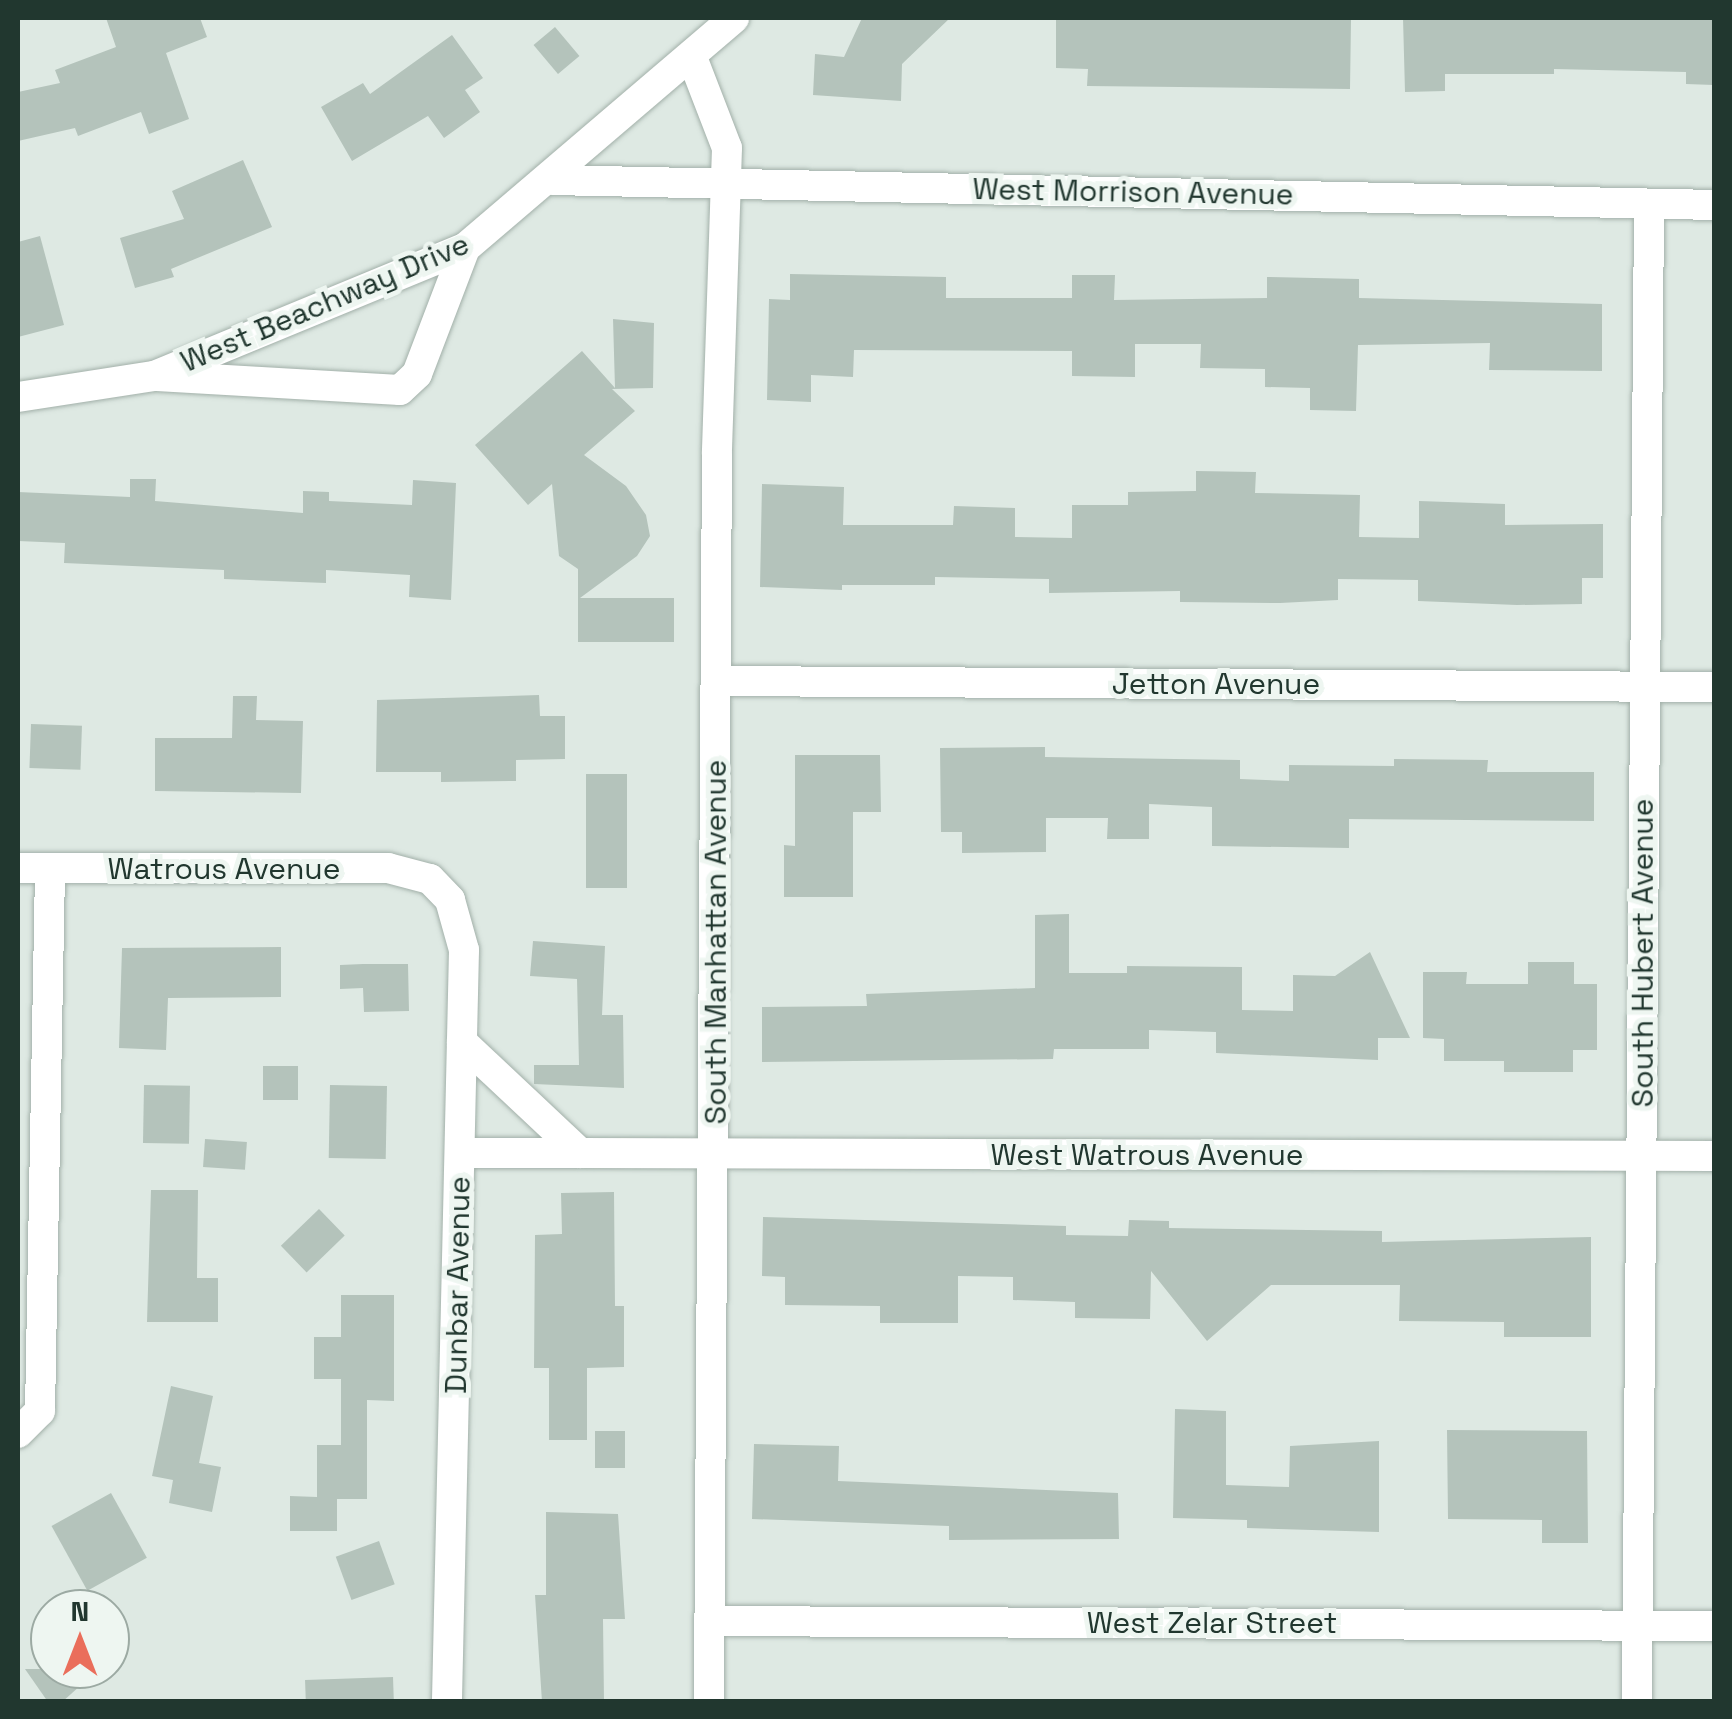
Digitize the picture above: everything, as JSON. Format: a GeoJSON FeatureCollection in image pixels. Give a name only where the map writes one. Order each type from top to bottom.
{"type":"FeatureCollection","features":[{"type":"Feature","properties":{"kind":"street","name":"West Beachway Drive"},"geometry":{"type":"LineString","coordinates":[[18,397],[154,376],[466,248],[692,60],[734,18]]}},
{"type":"Feature","properties":{"kind":"street"},"geometry":{"type":"LineString","coordinates":[[692,60],[723,132],[724,182]]}},
{"type":"Feature","properties":{"kind":"street","name":"West Morrison Avenue"},"geometry":{"type":"LineString","coordinates":[[552,180],[1714,204]]}},
{"type":"Feature","properties":{"kind":"street","name":"South Manhattan Avenue"},"geometry":{"type":"LineString","coordinates":[[709,1702],[724,182]]}},
{"type":"Feature","properties":{"kind":"street","name":"South Hubert Avenue"},"geometry":{"type":"LineString","coordinates":[[1637,1702],[1649,204]]}},
{"type":"Feature","properties":{"kind":"street"},"geometry":{"type":"LineString","coordinates":[[154,376],[400,390],[417,374],[466,248]]}},
{"type":"Feature","properties":{"kind":"street","name":"Jetton Avenue"},"geometry":{"type":"LineString","coordinates":[[718,681],[1714,687]]}},
{"type":"Feature","properties":{"kind":"street","name":"Watrous Avenue"},"geometry":{"type":"LineString","coordinates":[[18,868],[388,868],[430,879]]}},
{"type":"Feature","properties":{"kind":"street"},"geometry":{"type":"LineString","coordinates":[[18,1434],[40,1411],[50,870]]}},
{"type":"Feature","properties":{"kind":"street","name":"Dunbar Avenue"},"geometry":{"type":"LineString","coordinates":[[430,879],[450,900],[462,928],[461,1153],[448,1702]]}},
{"type":"Feature","properties":{"kind":"street"},"geometry":{"type":"LineString","coordinates":[[462,1042],[580,1153]]}},
{"type":"Feature","properties":{"kind":"street","name":"West Watrous Avenue"},"geometry":{"type":"LineString","coordinates":[[461,1153],[1714,1156]]}},
{"type":"Feature","properties":{"kind":"street","name":"West Zelar Street"},"geometry":{"type":"LineString","coordinates":[[710,1621],[1714,1626]]}},
{"type":"Feature","properties":{"kind":"building"},"geometry":{"type":"Polygon","coordinates":[[[106,18],[200,18],[207,37],[166,53],[189,119],[149,134],[141,112],[78,136],[75,128],[18,141],[18,92],[60,83],[55,70],[116,47],[106,18]]]}},
{"type":"Feature","properties":{"kind":"building"},"geometry":{"type":"Polygon","coordinates":[[[862,18],[950,18],[902,64],[901,101],[813,95],[815,54],[844,57],[862,18]]]}},
{"type":"Feature","properties":{"kind":"building"},"geometry":{"type":"Polygon","coordinates":[[[1056,18],[1351,20],[1350,89],[1087,86],[1088,69],[1056,68],[1056,18]]]}},
{"type":"Feature","properties":{"kind":"building"},"geometry":{"type":"Polygon","coordinates":[[[1403,18],[1714,18],[1714,85],[1686,84],[1686,72],[1554,69],[1554,74],[1445,74],[1445,91],[1405,92],[1403,18]]]}},
{"type":"Feature","properties":{"kind":"building"},"geometry":{"type":"Polygon","coordinates":[[[555,27],[579,56],[558,74],[534,45],[555,27]]]}},
{"type":"Feature","properties":{"kind":"building"},"geometry":{"type":"Polygon","coordinates":[[[452,35],[483,78],[465,90],[480,112],[444,138],[428,116],[352,161],[321,107],[363,83],[370,94],[452,35]]]}},
{"type":"Feature","properties":{"kind":"building"},"geometry":{"type":"Polygon","coordinates":[[[243,160],[272,227],[171,269],[174,277],[135,288],[120,238],[184,219],[172,191],[243,160]]]}},
{"type":"Feature","properties":{"kind":"building"},"geometry":{"type":"Polygon","coordinates":[[[40,236],[64,325],[18,337],[18,242],[40,236]]]}},
{"type":"Feature","properties":{"kind":"building"},"geometry":{"type":"Polygon","coordinates":[[[790,274],[946,277],[946,298],[1072,298],[1072,275],[1115,275],[1114,300],[1267,298],[1267,277],[1359,279],[1359,298],[1602,304],[1602,371],[1489,370],[1490,343],[1358,345],[1356,411],[1310,410],[1310,388],[1265,387],[1265,369],[1200,368],[1201,344],[1135,344],[1135,377],[1072,376],[1072,351],[854,350],[853,377],[811,375],[811,402],[767,400],[769,299],[790,300],[790,274]]]}},
{"type":"Feature","properties":{"kind":"building"},"geometry":{"type":"Polygon","coordinates":[[[613,319],[654,323],[653,388],[612,389],[635,411],[584,455],[626,486],[646,515],[650,536],[637,556],[580,598],[674,598],[674,642],[578,642],[578,569],[559,556],[552,484],[528,505],[475,445],[582,351],[615,388],[613,319]]]}},
{"type":"Feature","properties":{"kind":"building"},"geometry":{"type":"Polygon","coordinates":[[[1196,471],[1256,472],[1255,493],[1360,495],[1359,537],[1419,538],[1419,501],[1505,504],[1505,525],[1603,524],[1603,578],[1582,578],[1582,604],[1517,605],[1418,601],[1418,580],[1338,579],[1338,600],[1280,603],[1180,602],[1180,591],[1049,593],[1049,579],[935,577],[935,585],[842,585],[842,590],[760,587],[762,484],[844,487],[843,525],[953,525],[954,506],[1015,508],[1015,537],[1072,538],[1072,505],[1128,505],[1128,492],[1196,491],[1196,471]]]}},
{"type":"Feature","properties":{"kind":"building"},"geometry":{"type":"Polygon","coordinates":[[[130,479],[156,479],[155,501],[303,513],[303,491],[329,492],[329,501],[412,505],[413,480],[456,483],[451,600],[409,597],[410,575],[326,570],[326,583],[224,579],[224,570],[64,563],[65,543],[18,541],[18,492],[130,497],[130,479]]]}},
{"type":"Feature","properties":{"kind":"building"},"geometry":{"type":"Polygon","coordinates":[[[539,695],[540,716],[565,716],[565,759],[516,760],[516,781],[441,782],[441,772],[376,772],[377,700],[539,695]]]}},
{"type":"Feature","properties":{"kind":"building"},"geometry":{"type":"Polygon","coordinates":[[[233,696],[257,696],[256,720],[303,721],[301,793],[155,791],[155,738],[232,738],[233,696]]]}},
{"type":"Feature","properties":{"kind":"building"},"geometry":{"type":"Polygon","coordinates":[[[31,724],[82,726],[80,770],[29,768],[31,724]]]}},
{"type":"Feature","properties":{"kind":"building"},"geometry":{"type":"Polygon","coordinates":[[[1045,747],[1045,757],[1240,760],[1240,779],[1289,781],[1289,765],[1394,766],[1394,759],[1488,760],[1487,772],[1594,772],[1594,821],[1349,819],[1349,848],[1212,846],[1212,807],[1149,804],[1149,839],[1107,839],[1108,818],[1046,818],[1046,852],[962,853],[962,832],[941,832],[940,748],[1045,747]]]}},
{"type":"Feature","properties":{"kind":"building"},"geometry":{"type":"Polygon","coordinates":[[[795,755],[880,755],[881,812],[853,812],[853,897],[784,897],[784,845],[795,846],[795,755]]]}},
{"type":"Feature","properties":{"kind":"building"},"geometry":{"type":"Polygon","coordinates":[[[586,774],[627,774],[627,888],[586,888],[586,774]]]}},
{"type":"Feature","properties":{"kind":"building"},"geometry":{"type":"Polygon","coordinates":[[[1069,914],[1069,973],[1127,973],[1127,966],[1242,967],[1242,1010],[1293,1011],[1293,975],[1335,976],[1370,952],[1410,1038],[1378,1038],[1378,1060],[1216,1053],[1216,1032],[1149,1030],[1149,1049],[1054,1049],[1053,1059],[762,1062],[762,1007],[867,1006],[866,994],[1035,988],[1035,915],[1069,914]]]}},
{"type":"Feature","properties":{"kind":"building"},"geometry":{"type":"Polygon","coordinates":[[[533,941],[605,946],[602,1015],[623,1015],[624,1088],[534,1084],[534,1065],[579,1065],[577,979],[530,976],[533,941]]]}},
{"type":"Feature","properties":{"kind":"building"},"geometry":{"type":"Polygon","coordinates":[[[281,947],[281,997],[168,998],[166,1050],[119,1048],[122,948],[281,947]]]}},
{"type":"Feature","properties":{"kind":"building"},"geometry":{"type":"Polygon","coordinates":[[[1528,962],[1574,962],[1574,984],[1597,984],[1597,1050],[1573,1050],[1573,1072],[1504,1072],[1504,1061],[1444,1061],[1444,1039],[1423,1038],[1423,972],[1467,972],[1466,984],[1528,984],[1528,962]]]}},
{"type":"Feature","properties":{"kind":"building"},"geometry":{"type":"Polygon","coordinates":[[[408,964],[409,1011],[364,1012],[363,988],[340,989],[340,965],[408,964]]]}},
{"type":"Feature","properties":{"kind":"building"},"geometry":{"type":"Polygon","coordinates":[[[263,1066],[298,1066],[298,1100],[263,1100],[263,1066]]]}},
{"type":"Feature","properties":{"kind":"building"},"geometry":{"type":"Polygon","coordinates":[[[144,1085],[190,1086],[189,1144],[143,1143],[144,1085]]]}},
{"type":"Feature","properties":{"kind":"building"},"geometry":{"type":"Polygon","coordinates":[[[330,1085],[387,1086],[386,1159],[329,1158],[330,1085]]]}},
{"type":"Feature","properties":{"kind":"building"},"geometry":{"type":"Polygon","coordinates":[[[205,1139],[247,1142],[245,1170],[203,1167],[205,1139]]]}},
{"type":"Feature","properties":{"kind":"building"},"geometry":{"type":"Polygon","coordinates":[[[151,1190],[198,1190],[197,1278],[218,1278],[218,1322],[147,1322],[151,1190]]]}},
{"type":"Feature","properties":{"kind":"building"},"geometry":{"type":"Polygon","coordinates":[[[614,1192],[615,1306],[624,1306],[624,1367],[587,1368],[587,1440],[549,1440],[549,1368],[534,1368],[535,1235],[562,1234],[561,1193],[614,1192]]]}},
{"type":"Feature","properties":{"kind":"building"},"geometry":{"type":"Polygon","coordinates":[[[319,1209],[345,1236],[307,1272],[281,1246],[319,1209]]]}},
{"type":"Feature","properties":{"kind":"building"},"geometry":{"type":"Polygon","coordinates":[[[763,1217],[1066,1226],[1066,1235],[1128,1236],[1129,1220],[1169,1221],[1169,1228],[1382,1231],[1382,1242],[1591,1237],[1591,1337],[1504,1337],[1504,1322],[1399,1321],[1400,1285],[1271,1285],[1207,1341],[1151,1271],[1150,1319],[1075,1318],[1075,1302],[1013,1300],[1013,1277],[958,1276],[958,1323],[880,1323],[880,1306],[785,1305],[785,1277],[762,1276],[763,1217]]]}},
{"type":"Feature","properties":{"kind":"building"},"geometry":{"type":"Polygon","coordinates":[[[341,1295],[394,1295],[394,1401],[367,1400],[367,1499],[337,1499],[337,1531],[290,1531],[290,1496],[317,1497],[317,1445],[341,1445],[341,1379],[314,1379],[314,1337],[341,1337],[341,1295]]]}},
{"type":"Feature","properties":{"kind":"building"},"geometry":{"type":"Polygon","coordinates":[[[171,1386],[213,1396],[199,1463],[221,1467],[212,1512],[169,1503],[173,1480],[152,1476],[171,1386]]]}},
{"type":"Feature","properties":{"kind":"building"},"geometry":{"type":"Polygon","coordinates":[[[1175,1409],[1226,1411],[1226,1485],[1289,1487],[1290,1446],[1379,1441],[1379,1532],[1247,1528],[1247,1520],[1173,1518],[1175,1409]]]}},
{"type":"Feature","properties":{"kind":"building"},"geometry":{"type":"Polygon","coordinates":[[[1447,1430],[1587,1431],[1588,1543],[1542,1543],[1542,1520],[1448,1519],[1447,1430]]]}},
{"type":"Feature","properties":{"kind":"building"},"geometry":{"type":"Polygon","coordinates":[[[595,1431],[625,1431],[625,1468],[595,1468],[595,1431]]]}},
{"type":"Feature","properties":{"kind":"building"},"geometry":{"type":"Polygon","coordinates":[[[754,1444],[839,1446],[838,1481],[1118,1493],[1119,1539],[949,1540],[949,1526],[752,1519],[754,1444]]]}},
{"type":"Feature","properties":{"kind":"building"},"geometry":{"type":"Polygon","coordinates":[[[111,1493],[147,1558],[86,1589],[52,1526],[111,1493]]]}},
{"type":"Feature","properties":{"kind":"building"},"geometry":{"type":"Polygon","coordinates":[[[546,1512],[618,1514],[625,1619],[603,1619],[604,1702],[542,1702],[535,1595],[546,1595],[546,1512]]]}},
{"type":"Feature","properties":{"kind":"building"},"geometry":{"type":"Polygon","coordinates":[[[379,1541],[395,1584],[352,1600],[336,1557],[379,1541]]]}},
{"type":"Feature","properties":{"kind":"building"},"geometry":{"type":"Polygon","coordinates":[[[393,1677],[394,1702],[306,1702],[305,1680],[393,1677]]]}},
{"type":"Feature","properties":{"kind":"building"},"geometry":{"type":"Polygon","coordinates":[[[39,1689],[77,1689],[62,1702],[48,1702],[39,1689]]]}}]}
